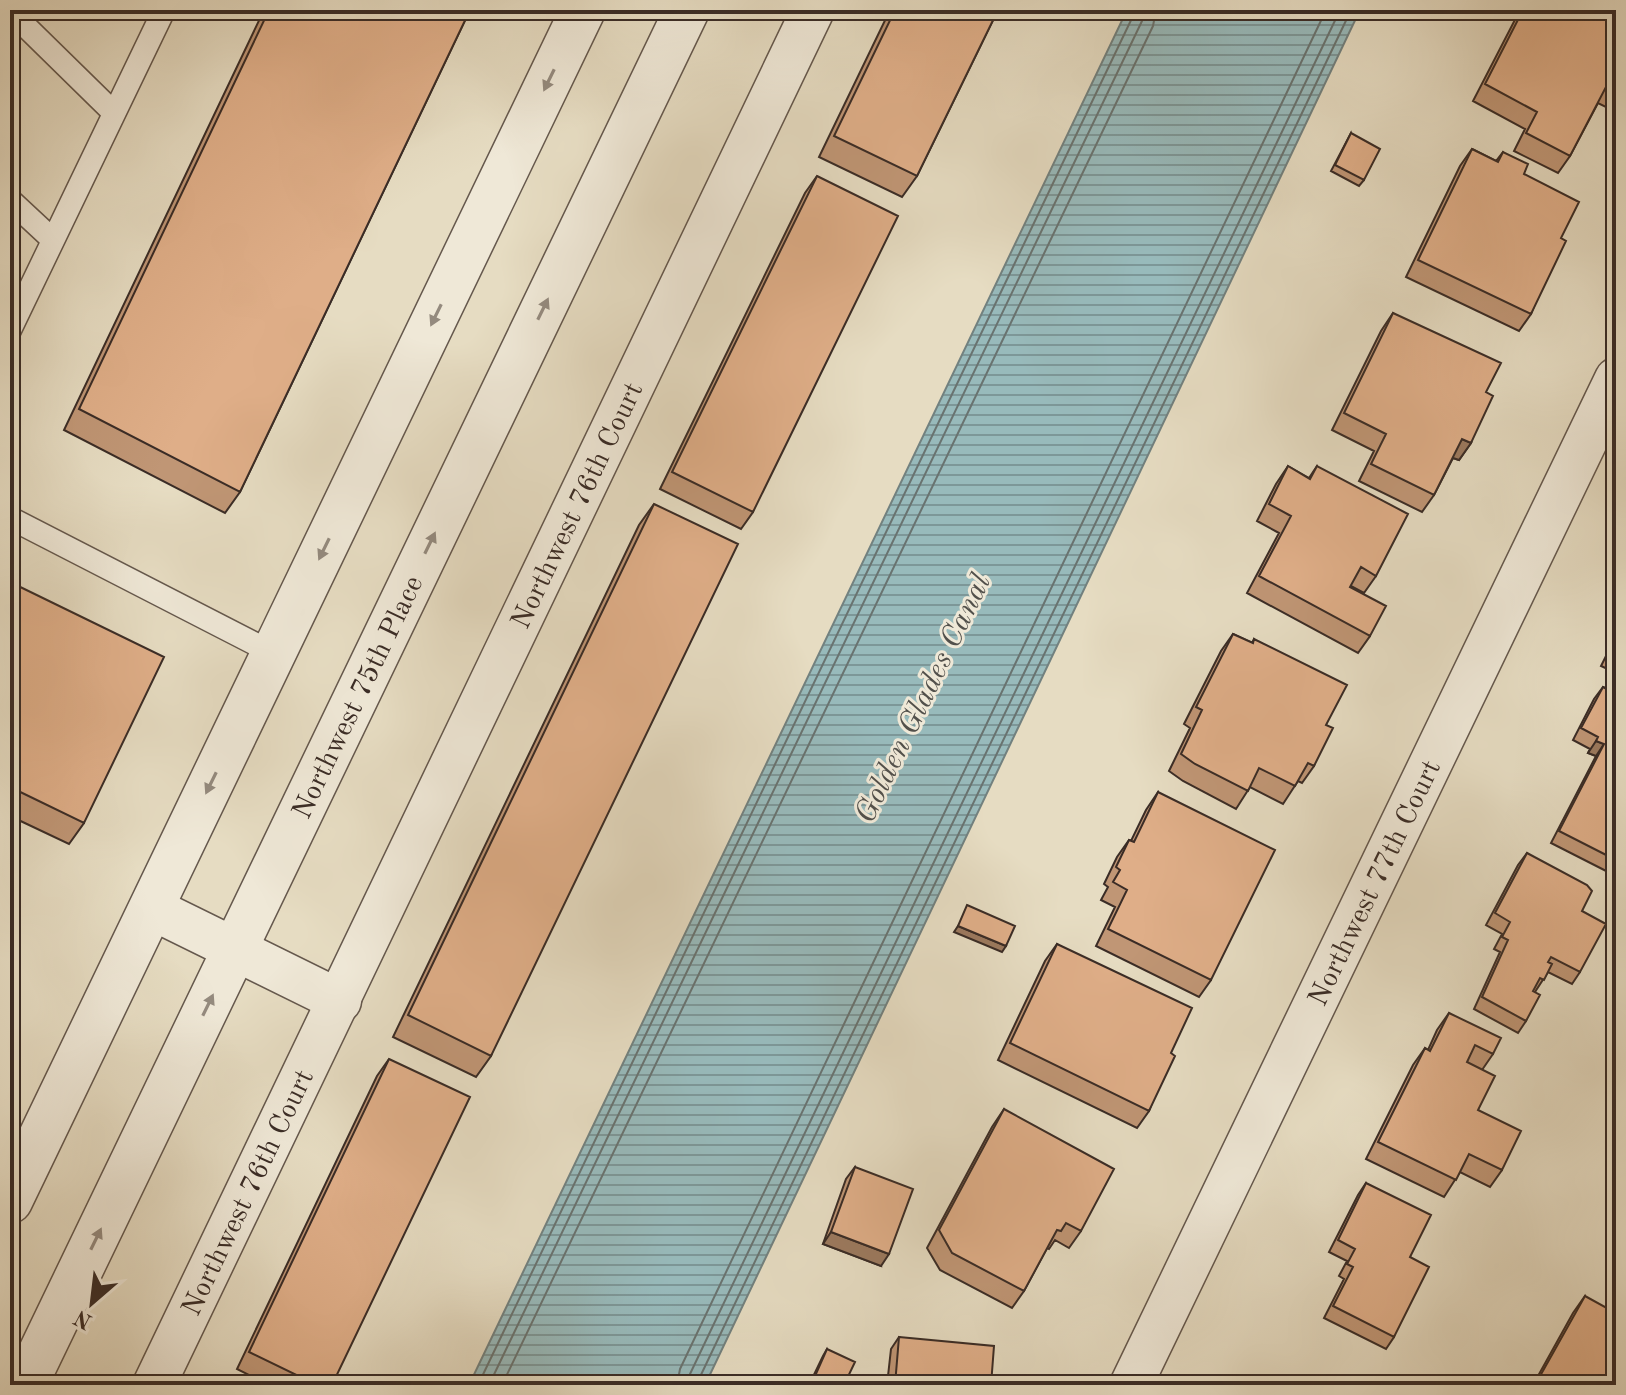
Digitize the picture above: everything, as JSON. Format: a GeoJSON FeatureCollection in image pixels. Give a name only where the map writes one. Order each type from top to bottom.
{"type":"FeatureCollection","features":[{"type":"Feature","properties":{"kind":"street"},"geometry":{"type":"LineString","coordinates":[[10,1201],[583,10]]}},
{"type":"Feature","properties":{"kind":"street","name":"Northwest 75th Place"},"geometry":{"type":"LineString","coordinates":[[25,1385],[687,10]]}},
{"type":"Feature","properties":{"kind":"street","name":"Northwest 76th Court"},"geometry":{"type":"LineString","coordinates":[[154,1385],[813,10]]}},
{"type":"Feature","properties":{"kind":"street","name":"Northwest 77th Court"},"geometry":{"type":"LineString","coordinates":[[1131,1385],[1616,379]]}},
{"type":"Feature","properties":{"kind":"street"},"geometry":{"type":"LineString","coordinates":[[151,908],[340,1001]]}},
{"type":"Feature","properties":{"kind":"lane"},"geometry":{"type":"LineString","coordinates":[[10,330],[164,10]]}},
{"type":"Feature","properties":{"kind":"lane"},"geometry":{"type":"LineString","coordinates":[[10,11],[114,113]]}},
{"type":"Feature","properties":{"kind":"lane"},"geometry":{"type":"LineString","coordinates":[[10,200],[53,240]]}},
{"type":"Feature","properties":{"kind":"lane"},"geometry":{"type":"LineString","coordinates":[[10,518],[273,653]]}},
{"type":"Feature","properties":{"kind":"water","name":"Golden Glades Canal"},"geometry":{"type":"Polygon","coordinates":[[[1127,10],[1360,10],[705,1385],[469,1385],[1127,10]]]}},
{"type":"Feature","properties":{"kind":"building"},"geometry":{"type":"Polygon","coordinates":[[[269,10],[470,10],[240,492],[79,409],[269,10]]]}},
{"type":"Feature","properties":{"kind":"building"},"geometry":{"type":"Polygon","coordinates":[[[895,10],[998,10],[917,176],[834,136],[895,10]]]}},
{"type":"Feature","properties":{"kind":"building"},"geometry":{"type":"Polygon","coordinates":[[[1523,10],[1597,10],[1616,20],[1616,89],[1607,85],[1570,156],[1526,133],[1537,112],[1485,84],[1523,10]]]}},
{"type":"Feature","properties":{"kind":"building"},"geometry":{"type":"Polygon","coordinates":[[[1351,133],[1380,149],[1364,180],[1335,165],[1351,133]]]}},
{"type":"Feature","properties":{"kind":"building"},"geometry":{"type":"Polygon","coordinates":[[[1472,149],[1498,162],[1503,152],[1528,164],[1524,174],[1579,202],[1561,238],[1566,241],[1531,314],[1418,260],[1472,149]]]}},
{"type":"Feature","properties":{"kind":"building"},"geometry":{"type":"Polygon","coordinates":[[[817,176],[898,216],[753,512],[672,472],[817,176]]]}},
{"type":"Feature","properties":{"kind":"building"},"geometry":{"type":"Polygon","coordinates":[[[1393,313],[1501,363],[1486,392],[1493,396],[1471,443],[1462,439],[1434,495],[1371,464],[1386,434],[1344,413],[1393,313]]]}},
{"type":"Feature","properties":{"kind":"building"},"geometry":{"type":"Polygon","coordinates":[[[1288,466],[1310,479],[1317,466],[1408,514],[1376,576],[1361,567],[1350,587],[1386,606],[1370,636],[1259,576],[1291,516],[1269,504],[1288,466]]]}},
{"type":"Feature","properties":{"kind":"building"},"geometry":{"type":"Polygon","coordinates":[[[654,504],[738,544],[491,1056],[408,1015],[654,504]]]}},
{"type":"Feature","properties":{"kind":"building"},"geometry":{"type":"Polygon","coordinates":[[[10,582],[164,657],[84,823],[10,787],[10,582]]]}},
{"type":"Feature","properties":{"kind":"building"},"geometry":{"type":"Polygon","coordinates":[[[1233,634],[1253,643],[1254,639],[1347,685],[1326,725],[1333,728],[1314,766],[1308,763],[1295,786],[1259,768],[1248,791],[1181,754],[1202,710],[1196,707],[1233,634]]]}},
{"type":"Feature","properties":{"kind":"building"},"geometry":{"type":"Polygon","coordinates":[[[1603,687],[1616,694],[1616,860],[1559,831],[1604,744],[1581,728],[1603,687]]]}},
{"type":"Feature","properties":{"kind":"building"},"geometry":{"type":"Polygon","coordinates":[[[1158,792],[1275,850],[1211,980],[1108,929],[1127,890],[1113,882],[1120,870],[1116,867],[1129,840],[1134,842],[1158,792]]]}},
{"type":"Feature","properties":{"kind":"building"},"geometry":{"type":"Polygon","coordinates":[[[1527,853],[1587,885],[1592,891],[1582,911],[1606,924],[1580,972],[1551,957],[1548,962],[1552,964],[1544,980],[1540,978],[1533,991],[1540,995],[1526,1021],[1482,997],[1508,940],[1502,937],[1510,922],[1495,913],[1527,853]]]}},
{"type":"Feature","properties":{"kind":"building"},"geometry":{"type":"Polygon","coordinates":[[[967,905],[1015,926],[1006,946],[958,926],[967,905]]]}},
{"type":"Feature","properties":{"kind":"building"},"geometry":{"type":"Polygon","coordinates":[[[1057,944],[1192,1008],[1171,1053],[1175,1056],[1149,1111],[1010,1043],[1057,944]]]}},
{"type":"Feature","properties":{"kind":"building"},"geometry":{"type":"Polygon","coordinates":[[[1449,1013],[1501,1038],[1493,1054],[1475,1045],[1467,1062],[1495,1076],[1478,1110],[1521,1131],[1502,1170],[1469,1154],[1456,1180],[1378,1142],[1425,1048],[1430,1051],[1449,1013]]]}},
{"type":"Feature","properties":{"kind":"building"},"geometry":{"type":"Polygon","coordinates":[[[389,1059],[470,1097],[332,1385],[317,1385],[249,1352],[389,1059]]]}},
{"type":"Feature","properties":{"kind":"building"},"geometry":{"type":"Polygon","coordinates":[[[1004,1109],[1114,1169],[1081,1231],[1066,1223],[1061,1231],[1057,1230],[1024,1291],[952,1253],[939,1230],[1004,1109]]]}},
{"type":"Feature","properties":{"kind":"building"},"geometry":{"type":"Polygon","coordinates":[[[855,1167],[913,1189],[889,1254],[831,1232],[855,1167]]]}},
{"type":"Feature","properties":{"kind":"building"},"geometry":{"type":"Polygon","coordinates":[[[1366,1183],[1431,1215],[1410,1257],[1429,1267],[1394,1337],[1333,1306],[1353,1267],[1347,1264],[1355,1249],[1338,1240],[1366,1183]]]}},
{"type":"Feature","properties":{"kind":"building"},"geometry":{"type":"Polygon","coordinates":[[[1585,1296],[1616,1313],[1616,1385],[1535,1385],[1585,1296]]]}},
{"type":"Feature","properties":{"kind":"building"},"geometry":{"type":"Polygon","coordinates":[[[899,1337],[994,1346],[991,1385],[895,1385],[899,1337]]]}},
{"type":"Feature","properties":{"kind":"building"},"geometry":{"type":"Polygon","coordinates":[[[827,1349],[855,1362],[844,1385],[811,1385],[827,1349]]]}},
{"type":"Feature","properties":{"kind":"building"},"geometry":{"type":"Polygon","coordinates":[[[1273,1377],[1333,1385],[1272,1385],[1273,1377]]]}}]}
